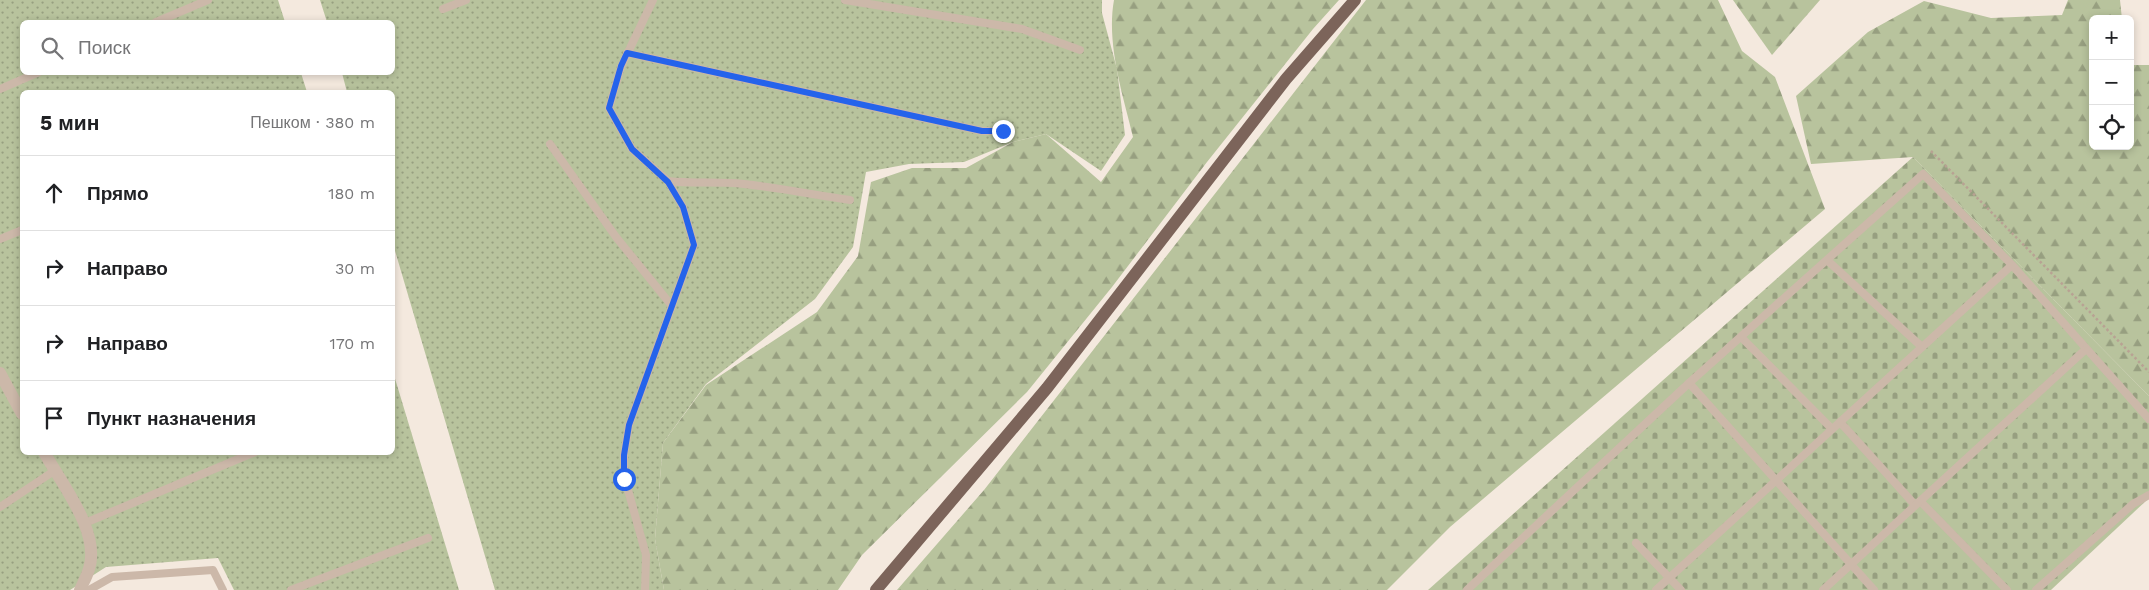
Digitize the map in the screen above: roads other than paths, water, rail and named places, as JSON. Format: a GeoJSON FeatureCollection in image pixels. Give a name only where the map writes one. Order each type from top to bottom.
{"type":"FeatureCollection","features":[{"type":"Feature","properties":{"kind":"main road"},"geometry":{"type":"LineString","coordinates":[[876,590],[1047,388],[1286,80],[1355,0]]}},
{"type":"Feature","properties":{"kind":"street"},"geometry":{"type":"LineString","coordinates":[[1,378],[20,407]]}},
{"type":"Feature","properties":{"kind":"street"},"geometry":{"type":"LineString","coordinates":[[46,455],[85,524],[90,545],[90,568],[80,590]]}},
{"type":"Feature","properties":{"kind":"lane"},"geometry":{"type":"LineString","coordinates":[[161,20],[208,0]]}},
{"type":"Feature","properties":{"kind":"lane"},"geometry":{"type":"LineString","coordinates":[[444,9],[466,0]]}},
{"type":"Feature","properties":{"kind":"lane"},"geometry":{"type":"LineString","coordinates":[[645,590],[646,555],[624,479],[624,455],[629,425],[694,245],[683,207],[668,182],[632,149],[609,108],[621,66],[653,0]]}},
{"type":"Feature","properties":{"kind":"lane"},"geometry":{"type":"LineString","coordinates":[[845,0],[1022,29],[1080,50]]}},
{"type":"Feature","properties":{"kind":"lane"},"geometry":{"type":"LineString","coordinates":[[627,53],[982,131],[1003,131]]}},
{"type":"Feature","properties":{"kind":"lane"},"geometry":{"type":"LineString","coordinates":[[0,90],[33,75]]}},
{"type":"Feature","properties":{"kind":"lane"},"geometry":{"type":"LineString","coordinates":[[550,144],[616,237],[672,306]]}},
{"type":"Feature","properties":{"kind":"lane"},"geometry":{"type":"LineString","coordinates":[[1467,590],[1689,383],[1742,338],[1923,174],[2012,264],[2149,420]]}},
{"type":"Feature","properties":{"kind":"lane"},"geometry":{"type":"LineString","coordinates":[[668,182],[743,184],[850,200]]}},
{"type":"Feature","properties":{"kind":"lane"},"geometry":{"type":"LineString","coordinates":[[0,239],[20,231]]}},
{"type":"Feature","properties":{"kind":"lane"},"geometry":{"type":"LineString","coordinates":[[1828,261],[1922,347]]}},
{"type":"Feature","properties":{"kind":"lane"},"geometry":{"type":"LineString","coordinates":[[1656,590],[2012,264]]}},
{"type":"Feature","properties":{"kind":"lane"},"geometry":{"type":"LineString","coordinates":[[1742,338],[1832,429]]}},
{"type":"Feature","properties":{"kind":"lane"},"geometry":{"type":"LineString","coordinates":[[1823,590],[2086,349]]}},
{"type":"Feature","properties":{"kind":"lane"},"geometry":{"type":"LineString","coordinates":[[1689,383],[1874,590]]}},
{"type":"Feature","properties":{"kind":"lane"},"geometry":{"type":"LineString","coordinates":[[1840,422],[1917,503],[2007,590]]}},
{"type":"Feature","properties":{"kind":"lane"},"geometry":{"type":"LineString","coordinates":[[85,524],[248,455]]}},
{"type":"Feature","properties":{"kind":"lane"},"geometry":{"type":"LineString","coordinates":[[0,507],[54,471]]}},
{"type":"Feature","properties":{"kind":"lane"},"geometry":{"type":"LineString","coordinates":[[2036,590],[2133,504],[2149,495]]}},
{"type":"Feature","properties":{"kind":"lane"},"geometry":{"type":"LineString","coordinates":[[291,590],[428,538]]}},
{"type":"Feature","properties":{"kind":"lane"},"geometry":{"type":"LineString","coordinates":[[1636,543],[1681,590]]}},
{"type":"Feature","properties":{"kind":"lane"},"geometry":{"type":"LineString","coordinates":[[89,590],[112,577],[213,570],[223,590]]}}]}
